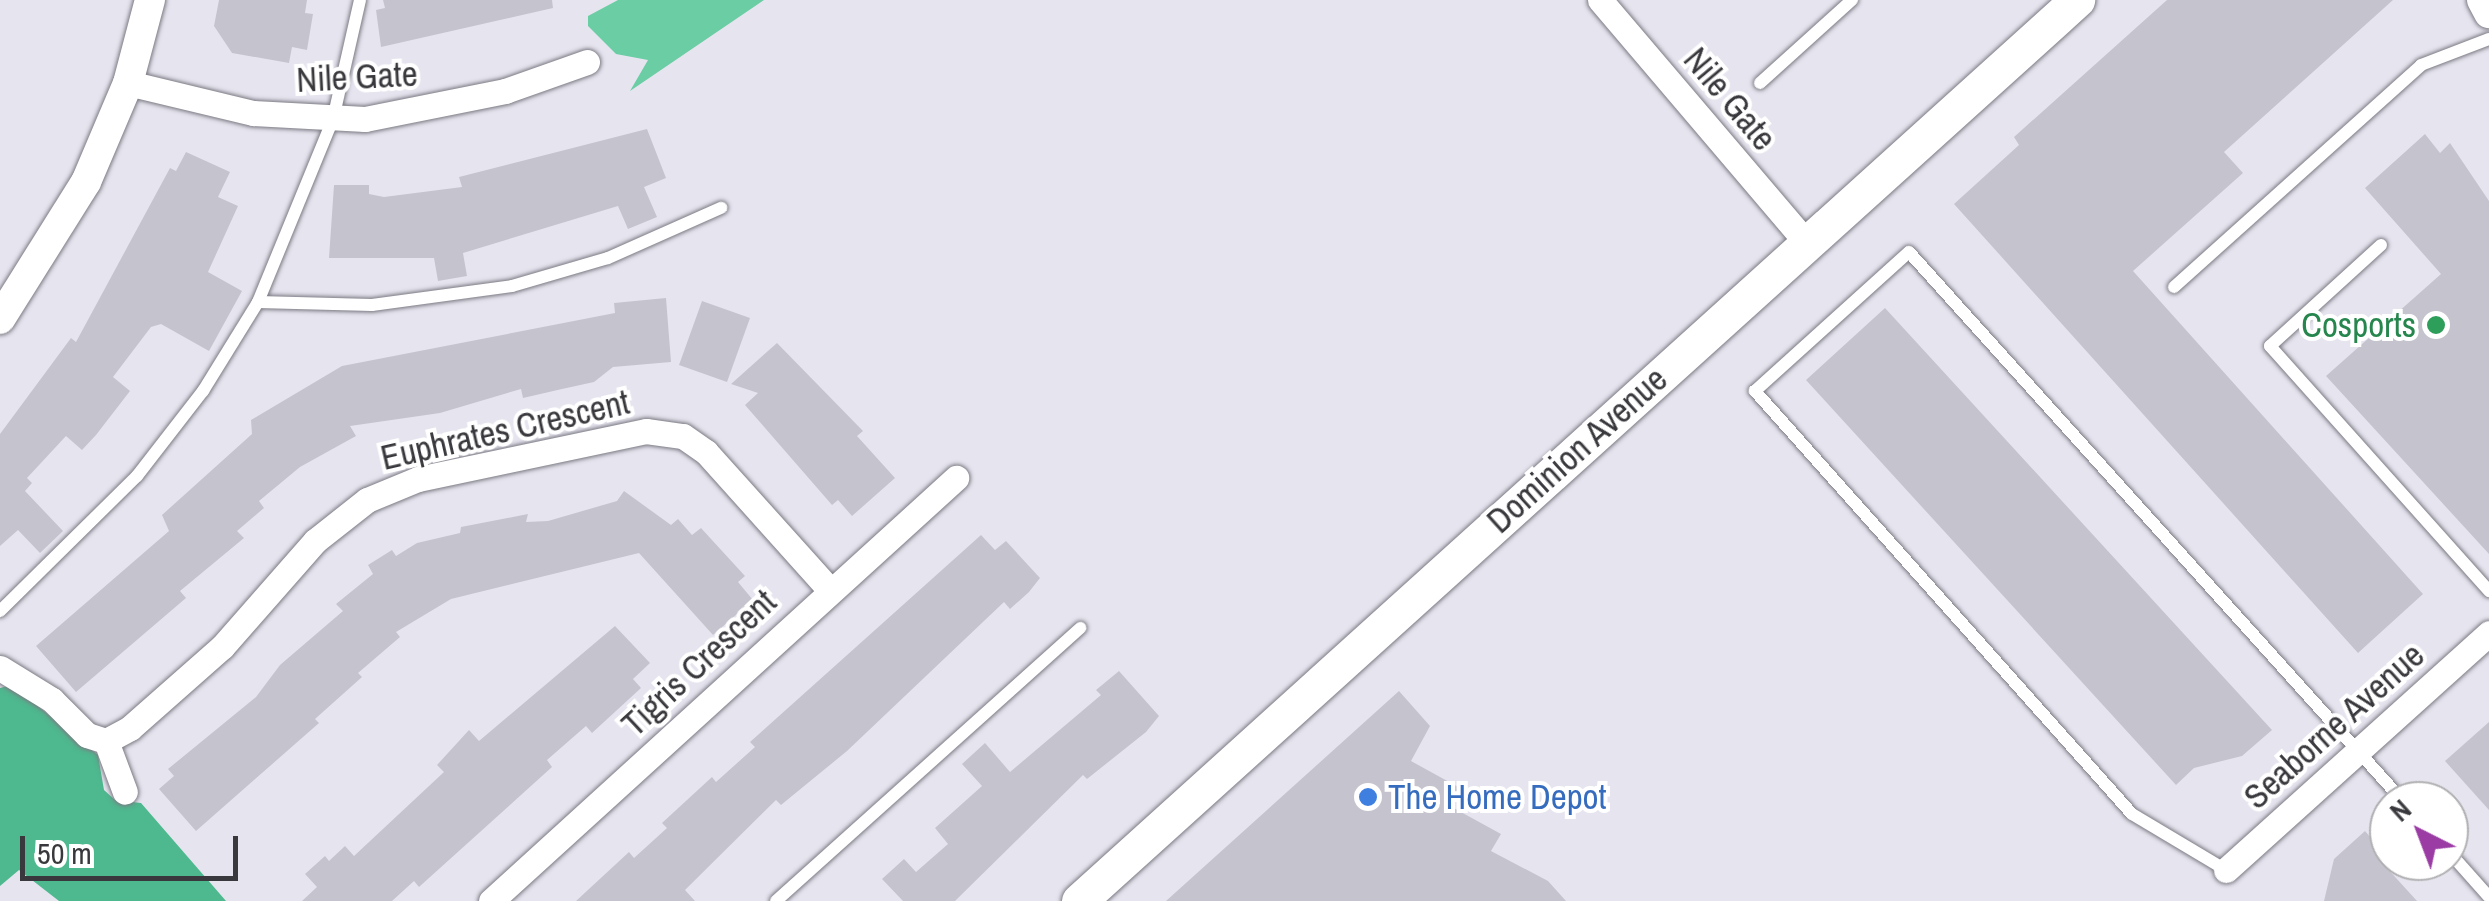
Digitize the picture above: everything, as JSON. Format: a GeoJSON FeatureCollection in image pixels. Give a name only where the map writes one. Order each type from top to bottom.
{"type":"FeatureCollection","features":[{"type":"Feature","properties":{"kind":"main road","name":"Dominion Avenue"},"geometry":{"type":"LineString","coordinates":[[1079,901],[2076,0]]}},
{"type":"Feature","properties":{"kind":"street"},"geometry":{"type":"LineString","coordinates":[[0,319],[86,182],[128,83],[150,0]]}},
{"type":"Feature","properties":{"kind":"street","name":"Nile Gate"},"geometry":{"type":"LineString","coordinates":[[1600,0],[1807,243]]}},
{"type":"Feature","properties":{"kind":"street"},"geometry":{"type":"LineString","coordinates":[[2482,0],[2489,13]]}},
{"type":"Feature","properties":{"kind":"street","name":"Nile Gate"},"geometry":{"type":"LineString","coordinates":[[128,83],[253,113],[333,119],[448,105],[587,62]]}},
{"type":"Feature","properties":{"kind":"street","name":"Euphrates Crescent"},"geometry":{"type":"LineString","coordinates":[[106,740],[130,728],[222,647],[353,508],[418,479],[646,431],[684,436],[706,452],[830,590]]}},
{"type":"Feature","properties":{"kind":"street","name":"Tigris Crescent"},"geometry":{"type":"LineString","coordinates":[[491,901],[956,478]]}},
{"type":"Feature","properties":{"kind":"street","name":"Seaborne Avenue"},"geometry":{"type":"LineString","coordinates":[[2226,870],[2489,634]]}},
{"type":"Feature","properties":{"kind":"street"},"geometry":{"type":"LineString","coordinates":[[0,668],[52,700],[87,735],[106,740],[125,792]]}},
{"type":"Feature","properties":{"kind":"lane"},"geometry":{"type":"LineString","coordinates":[[0,611],[137,476],[202,391],[258,302],[333,119],[360,0]]}},
{"type":"Feature","properties":{"kind":"lane"},"geometry":{"type":"LineString","coordinates":[[1760,83],[1852,0]]}},
{"type":"Feature","properties":{"kind":"lane"},"geometry":{"type":"LineString","coordinates":[[2174,287],[2421,65],[2489,39]]}},
{"type":"Feature","properties":{"kind":"lane"},"geometry":{"type":"LineString","coordinates":[[258,302],[372,305],[512,286],[608,258],[721,208]]}},
{"type":"Feature","properties":{"kind":"lane"},"geometry":{"type":"LineString","coordinates":[[2382,245],[2270,346],[2489,591]]}},
{"type":"Feature","properties":{"kind":"lane"},"geometry":{"type":"LineString","coordinates":[[2226,870],[2132,814],[1755,391],[1909,252],[2385,781]]}},
{"type":"Feature","properties":{"kind":"lane"},"geometry":{"type":"LineString","coordinates":[[776,901],[1080,628]]}},
{"type":"Feature","properties":{"kind":"lane"},"geometry":{"type":"LineString","coordinates":[[2469,874],[2489,897]]}},
{"type":"Feature","properties":{"kind":"green space"},"geometry":{"type":"Polygon","coordinates":[[[618,0],[764,0],[630,91],[648,60],[616,54],[588,26],[588,16],[618,0]]]}},
{"type":"Feature","properties":{"kind":"green space"},"geometry":{"type":"Polygon","coordinates":[[[12,685],[98,755],[104,790],[115,800],[141,803],[226,901],[59,901],[19,870],[0,886],[0,688],[12,685]]]}},
{"type":"Feature","properties":{"kind":"building"},"geometry":{"type":"Polygon","coordinates":[[[219,0],[307,0],[305,13],[313,14],[307,50],[292,47],[289,63],[232,53],[214,26],[219,0]]]}},
{"type":"Feature","properties":{"kind":"building"},"geometry":{"type":"Polygon","coordinates":[[[383,0],[552,0],[553,8],[381,47],[376,10],[385,8],[383,0]]]}},
{"type":"Feature","properties":{"kind":"building"},"geometry":{"type":"Polygon","coordinates":[[[2167,0],[2393,0],[2224,152],[2243,173],[2133,271],[2423,594],[2358,653],[1954,204],[2019,145],[2014,137],[2167,0]]]}},
{"type":"Feature","properties":{"kind":"building"},"geometry":{"type":"Polygon","coordinates":[[[647,129],[666,178],[644,187],[657,217],[628,229],[618,206],[463,253],[467,276],[438,281],[434,258],[329,258],[334,185],[369,185],[369,194],[384,197],[462,187],[459,177],[647,129]]]}},
{"type":"Feature","properties":{"kind":"building","name":"Cosports"},"geometry":{"type":"Polygon","coordinates":[[[2425,134],[2440,153],[2450,143],[2489,201],[2489,554],[2326,376],[2441,274],[2365,188],[2425,134]]]}},
{"type":"Feature","properties":{"kind":"building"},"geometry":{"type":"Polygon","coordinates":[[[186,152],[230,172],[218,197],[238,206],[208,272],[242,291],[209,351],[161,324],[151,327],[113,377],[130,391],[96,435],[82,450],[66,436],[27,478],[32,483],[25,491],[63,531],[40,553],[18,530],[0,546],[0,434],[71,338],[76,342],[170,168],[176,171],[186,152]]]}},
{"type":"Feature","properties":{"kind":"building"},"geometry":{"type":"Polygon","coordinates":[[[666,298],[671,362],[613,367],[594,382],[523,398],[521,389],[440,413],[350,426],[356,436],[300,467],[259,501],[264,508],[237,531],[244,538],[180,591],[186,598],[76,692],[36,646],[169,531],[162,515],[252,434],[251,420],[342,366],[615,313],[614,303],[666,298]]]}},
{"type":"Feature","properties":{"kind":"building"},"geometry":{"type":"Polygon","coordinates":[[[702,301],[750,318],[727,382],[679,365],[702,301]]]}},
{"type":"Feature","properties":{"kind":"building"},"geometry":{"type":"Polygon","coordinates":[[[1885,308],[2272,730],[2242,756],[2194,768],[2176,785],[1806,380],[1885,308]]]}},
{"type":"Feature","properties":{"kind":"building"},"geometry":{"type":"Polygon","coordinates":[[[777,343],[863,431],[857,436],[895,478],[852,516],[838,500],[832,505],[745,405],[758,393],[731,384],[777,343]]]}},
{"type":"Feature","properties":{"kind":"building"},"geometry":{"type":"Polygon","coordinates":[[[624,491],[671,525],[678,519],[692,535],[701,528],[745,576],[738,582],[753,600],[713,635],[639,553],[451,599],[396,632],[400,637],[358,673],[362,677],[315,719],[319,723],[196,831],[159,789],[174,776],[168,769],[256,697],[280,665],[343,611],[336,604],[373,574],[368,565],[392,550],[396,556],[417,543],[460,533],[461,527],[528,514],[526,522],[548,521],[617,501],[624,491]]]}},
{"type":"Feature","properties":{"kind":"building"},"geometry":{"type":"Polygon","coordinates":[[[981,535],[995,550],[1006,541],[1040,578],[1010,609],[1004,602],[847,751],[781,805],[776,800],[685,890],[695,901],[576,901],[629,852],[634,858],[667,828],[662,823],[712,777],[716,782],[755,747],[750,742],[981,535]]]}},
{"type":"Feature","properties":{"kind":"building"},"geometry":{"type":"Polygon","coordinates":[[[615,626],[650,663],[633,679],[641,688],[592,733],[586,726],[547,760],[552,767],[419,887],[414,881],[392,901],[302,901],[317,887],[305,874],[325,856],[329,861],[345,846],[354,856],[444,772],[437,765],[469,730],[479,741],[615,626]]]}},
{"type":"Feature","properties":{"kind":"building"},"geometry":{"type":"Polygon","coordinates":[[[1119,671],[1159,716],[1146,732],[1087,779],[1083,775],[955,901],[903,901],[882,879],[904,859],[916,872],[948,844],[935,828],[982,786],[962,764],[985,743],[1010,772],[1101,695],[1096,690],[1119,671]]]}},
{"type":"Feature","properties":{"kind":"building","name":"The Home Depot"},"geometry":{"type":"Polygon","coordinates":[[[1399,691],[1430,726],[1411,761],[1460,788],[1450,806],[1501,834],[1491,851],[1548,881],[1566,901],[1166,901],[1399,691]]]}},
{"type":"Feature","properties":{"kind":"building"},"geometry":{"type":"Polygon","coordinates":[[[2489,722],[2489,810],[2469,788],[2469,781],[2463,781],[2445,761],[2489,722]]]}},
{"type":"Feature","properties":{"kind":"building"},"geometry":{"type":"Polygon","coordinates":[[[2365,831],[2369,836],[2369,881],[2399,881],[2417,901],[2324,901],[2334,859],[2365,831]]]}},
{"type":"Feature","properties":{"kind":"place","name":"Cosports"},"geometry":{"type":"Point","coordinates":[2436,325]}},
{"type":"Feature","properties":{"kind":"place","name":"The Home Depot"},"geometry":{"type":"Point","coordinates":[1368,797]}}]}
